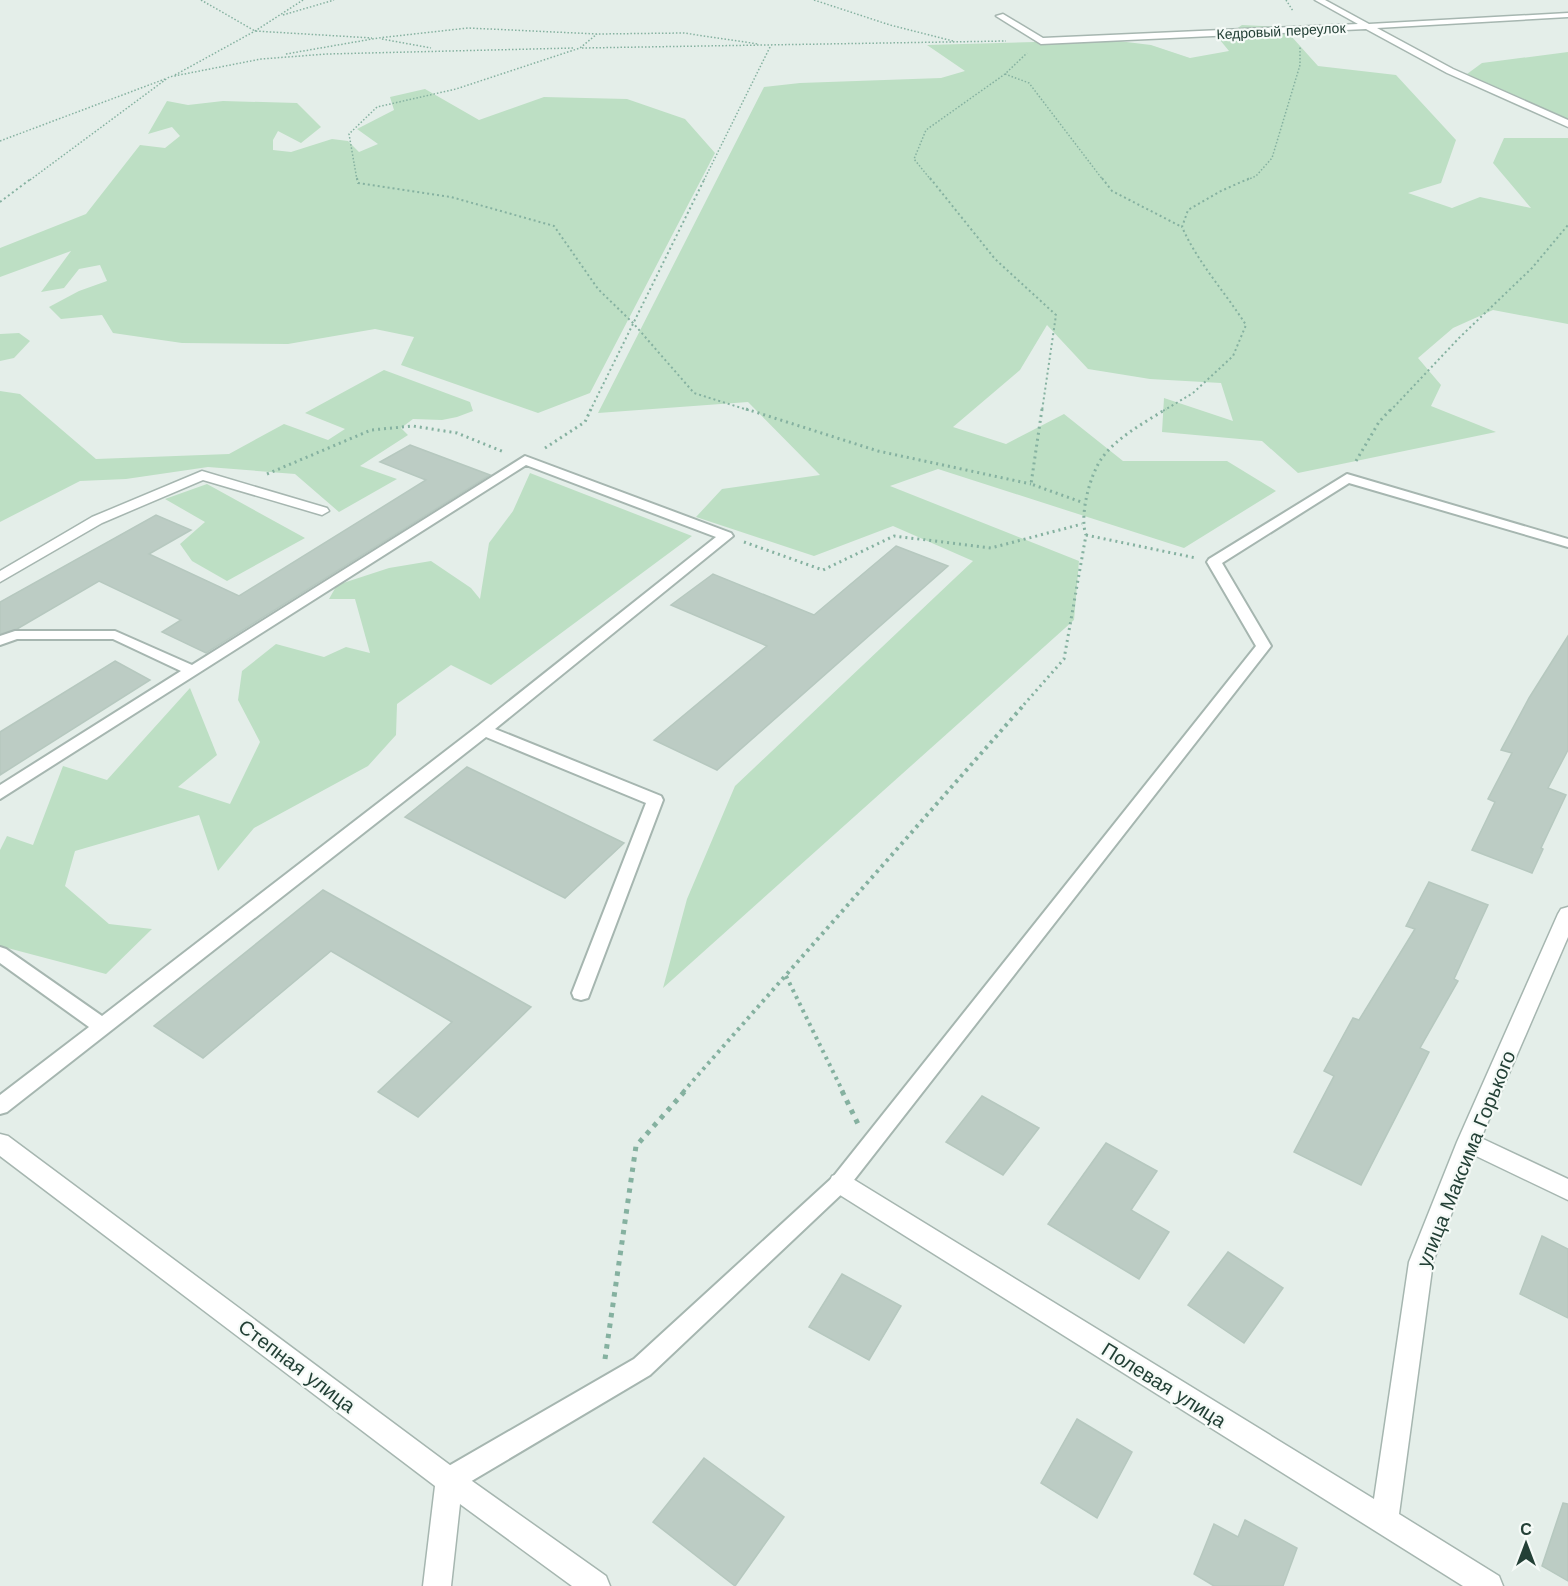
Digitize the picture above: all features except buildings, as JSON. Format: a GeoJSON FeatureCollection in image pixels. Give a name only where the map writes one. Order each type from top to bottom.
{"type":"FeatureCollection","features":[{"type":"Feature","properties":{"kind":"street"},"geometry":{"type":"LineString","coordinates":[[1319,0],[1450,71],[1568,124]]}},
{"type":"Feature","properties":{"kind":"street","name":"Кедровый переулок"},"geometry":{"type":"LineString","coordinates":[[1041,41],[1366,27],[1568,15]]}},
{"type":"Feature","properties":{"kind":"street"},"geometry":{"type":"LineString","coordinates":[[1000,16],[1041,41]]}},
{"type":"Feature","properties":{"kind":"street"},"geometry":{"type":"LineString","coordinates":[[0,577],[97,520],[202,475],[322,511]]}},
{"type":"Feature","properties":{"kind":"street","name":"улица Максима Горького"},"geometry":{"type":"LineString","coordinates":[[1384,1521],[1421,1262],[1468,1142],[1568,914]]}},
{"type":"Feature","properties":{"kind":"street"},"geometry":{"type":"LineString","coordinates":[[1468,1142],[1568,1190]]}},
{"type":"Feature","properties":{"kind":"street","name":"Степная улица"},"geometry":{"type":"LineString","coordinates":[[0,1143],[449,1480],[596,1586]]}},
{"type":"Feature","properties":{"kind":"street","name":"Полевая улица"},"geometry":{"type":"LineString","coordinates":[[840,1183],[1489,1586]]}},
{"type":"Feature","properties":{"kind":"street"},"geometry":{"type":"LineString","coordinates":[[437,1586],[449,1480]]}},
{"type":"Feature","properties":{"kind":"lane"},"geometry":{"type":"LineString","coordinates":[[0,793],[525,460],[726,536]]}},
{"type":"Feature","properties":{"kind":"lane"},"geometry":{"type":"LineString","coordinates":[[449,1480],[642,1367],[840,1183],[1264,646],[1214,562],[1347,478],[1568,543]]}},
{"type":"Feature","properties":{"kind":"lane"},"geometry":{"type":"LineString","coordinates":[[0,1106],[484,730],[726,536]]}},
{"type":"Feature","properties":{"kind":"lane"},"geometry":{"type":"LineString","coordinates":[[0,641],[15,635],[115,635],[193,671]]}},
{"type":"Feature","properties":{"kind":"lane"},"geometry":{"type":"LineString","coordinates":[[484,730],[655,800],[581,993]]}},
{"type":"Feature","properties":{"kind":"lane"},"geometry":{"type":"LineString","coordinates":[[0,954],[102,1026]]}},
{"type":"Feature","properties":{"kind":"path"},"geometry":{"type":"LineString","coordinates":[[201,0],[255,31],[378,38],[441,50]]}},
{"type":"Feature","properties":{"kind":"path"},"geometry":{"type":"LineString","coordinates":[[0,141],[170,77],[255,31],[303,0]]}},
{"type":"Feature","properties":{"kind":"path"},"geometry":{"type":"LineString","coordinates":[[276,17],[334,0]]}},
{"type":"Feature","properties":{"kind":"path"},"geometry":{"type":"LineString","coordinates":[[814,0],[890,25],[960,42]]}},
{"type":"Feature","properties":{"kind":"path"},"geometry":{"type":"LineString","coordinates":[[0,202],[170,77],[378,38],[468,28],[597,34],[684,33],[771,45]]}},
{"type":"Feature","properties":{"kind":"path"},"geometry":{"type":"LineString","coordinates":[[1182,227],[1188,210],[1221,191],[1256,176],[1272,158],[1300,65],[1301,30]]}},
{"type":"Feature","properties":{"kind":"path"},"geometry":{"type":"LineString","coordinates":[[597,34],[580,48],[456,88],[377,107],[349,134],[358,183],[451,197],[554,226],[598,289],[633,323],[694,393],[878,451],[1031,484],[1084,502]]}},
{"type":"Feature","properties":{"kind":"path"},"geometry":{"type":"LineString","coordinates":[[261,59],[338,53],[441,50],[1041,41]]}},
{"type":"Feature","properties":{"kind":"path"},"geometry":{"type":"LineString","coordinates":[[1031,484],[1056,315],[995,259],[914,159],[926,130],[1005,74],[1041,41]]}},
{"type":"Feature","properties":{"kind":"path"},"geometry":{"type":"LineString","coordinates":[[238,486],[371,430],[413,426],[457,433],[525,460],[585,422],[771,45]]}},
{"type":"Feature","properties":{"kind":"path"},"geometry":{"type":"LineString","coordinates":[[600,1392],[636,1146],[1064,659],[1086,535],[1082,524],[1084,502],[1101,459],[1136,427],[1193,393],[1233,356],[1246,325],[1223,289],[1194,253],[1182,227],[1112,190],[1029,83],[1005,74]]}},
{"type":"Feature","properties":{"kind":"path"},"geometry":{"type":"LineString","coordinates":[[1347,478],[1379,422],[1459,338],[1532,268],[1568,225]]}},
{"type":"Feature","properties":{"kind":"path"},"geometry":{"type":"LineString","coordinates":[[726,536],[823,570],[894,537],[991,548],[1082,524]]}},
{"type":"Feature","properties":{"kind":"path"},"geometry":{"type":"LineString","coordinates":[[1086,535],[1214,562]]}},
{"type":"Feature","properties":{"kind":"path"},"geometry":{"type":"LineString","coordinates":[[786,976],[869,1146]]}},
{"type":"Feature","properties":{"kind":"green space"},"geometry":{"type":"Polygon","coordinates":[[[1242,25],[1283,27],[1318,66],[1396,75],[1456,140],[1441,183],[1408,193],[1452,208],[1480,197],[1531,208],[1493,163],[1504,138],[1568,138],[1568,324],[1493,310],[1453,328],[1418,358],[1441,385],[1431,406],[1496,432],[1298,473],[1262,441],[1162,432],[1164,398],[1233,421],[1221,383],[1150,379],[1088,369],[1047,325],[1020,370],[953,427],[1006,444],[1064,414],[1123,461],[1227,461],[1276,491],[1184,548],[938,469],[890,486],[1079,561],[1074,620],[663,988],[687,899],[735,786],[973,561],[893,526],[814,556],[696,517],[722,489],[820,475],[748,402],[598,413],[764,87],[800,83],[941,78],[965,71],[927,45],[1110,40],[1151,45],[1190,58],[1229,51],[1220,40],[1242,25]]]}},
{"type":"Feature","properties":{"kind":"green space"},"geometry":{"type":"Polygon","coordinates":[[[1568,52],[1568,119],[1467,74],[1482,63],[1568,52]]]}},
{"type":"Feature","properties":{"kind":"green space"},"geometry":{"type":"Polygon","coordinates":[[[425,89],[479,120],[544,97],[627,99],[685,119],[715,153],[590,393],[538,413],[401,365],[414,337],[375,329],[288,344],[182,343],[113,333],[102,315],[61,319],[49,307],[79,291],[107,281],[100,265],[79,269],[64,288],[41,292],[71,251],[0,277],[0,248],[86,214],[140,145],[165,148],[180,136],[172,127],[148,134],[167,101],[188,105],[223,101],[297,103],[321,127],[301,143],[278,131],[273,140],[273,150],[291,152],[332,139],[348,141],[359,152],[378,144],[357,129],[394,110],[390,97],[425,89]]]}},
{"type":"Feature","properties":{"kind":"green space"},"geometry":{"type":"Polygon","coordinates":[[[19,333],[30,341],[14,358],[0,361],[0,334],[19,333]]]}},
{"type":"Feature","properties":{"kind":"green space"},"geometry":{"type":"Polygon","coordinates":[[[384,370],[470,402],[473,411],[442,420],[413,419],[401,428],[408,435],[360,466],[397,479],[339,512],[295,474],[208,467],[126,479],[80,481],[0,522],[0,391],[20,394],[96,459],[229,454],[284,424],[328,440],[345,429],[305,413],[384,370]]]}},
{"type":"Feature","properties":{"kind":"green space"},"geometry":{"type":"Polygon","coordinates":[[[530,473],[692,536],[491,685],[451,665],[397,704],[396,735],[368,766],[254,828],[218,871],[199,815],[75,851],[65,886],[109,924],[152,929],[106,974],[0,946],[0,850],[7,836],[33,845],[63,766],[107,780],[190,688],[217,755],[178,787],[230,804],[260,742],[238,700],[242,671],[276,644],[324,657],[346,647],[370,653],[355,599],[329,599],[337,585],[389,568],[431,561],[471,588],[480,599],[489,543],[513,511],[530,473]]]}},
{"type":"Feature","properties":{"kind":"green space"},"geometry":{"type":"Polygon","coordinates":[[[207,484],[305,538],[227,581],[192,561],[180,544],[205,522],[165,499],[207,484]]]}}]}
